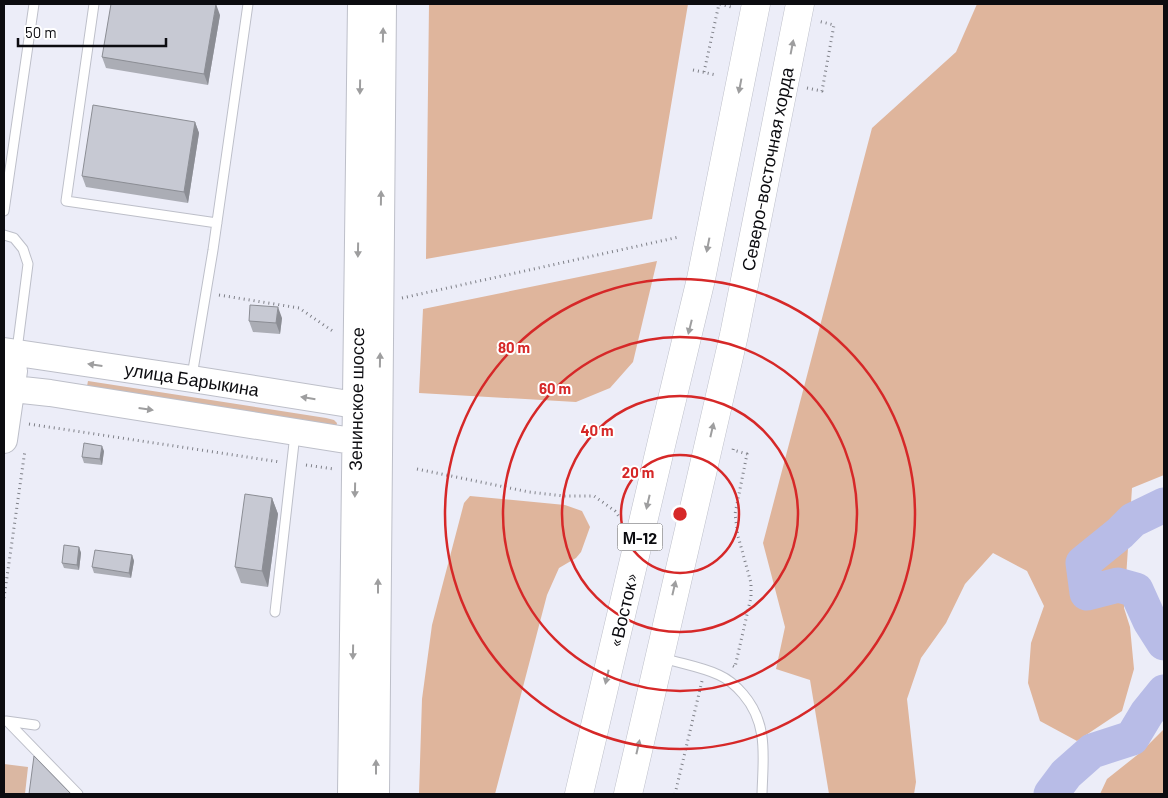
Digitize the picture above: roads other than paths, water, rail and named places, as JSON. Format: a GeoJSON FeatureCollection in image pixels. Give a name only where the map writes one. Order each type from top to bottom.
{"type":"FeatureCollection","features":[{"type":"Feature","properties":{"kind":"highway","name":"«Восток»"},"geometry":{"type":"LineString","coordinates":[[579,794],[702,279],[744,5]]}},
{"type":"Feature","properties":{"kind":"highway","name":"Северо-восточная хорда"},"geometry":{"type":"LineString","coordinates":[[658,657],[813,12]]}},
{"type":"Feature","properties":{"kind":"highway","name":"М-12"},"geometry":{"type":"LineString","coordinates":[[628,794],[658,657]]}},
{"type":"Feature","properties":{"kind":"main road","name":"Зенинское шоссе"},"geometry":{"type":"LineString","coordinates":[[361,4],[368,407]]}},
{"type":"Feature","properties":{"kind":"main road","name":"Зенинское шоссе"},"geometry":{"type":"LineString","coordinates":[[351,794],[367,443],[383,4]]}},
{"type":"Feature","properties":{"kind":"main road","name":"улица Барыкина"},"geometry":{"type":"LineString","coordinates":[[10,352],[368,407]]}},
{"type":"Feature","properties":{"kind":"main road"},"geometry":{"type":"LineString","coordinates":[[10,352],[7,389],[15,442]]}},
{"type":"Feature","properties":{"kind":"main road","name":"улица Барыкина"},"geometry":{"type":"LineString","coordinates":[[7,389],[50,393],[367,443]]}},
{"type":"Feature","properties":{"kind":"main road"},"geometry":{"type":"LineString","coordinates":[[367,443],[376,794]]}},
{"type":"Feature","properties":{"kind":"lane"},"geometry":{"type":"LineString","coordinates":[[4,211],[34,4]]}},
{"type":"Feature","properties":{"kind":"lane"},"geometry":{"type":"LineString","coordinates":[[94,4],[66,201],[217,223]]}},
{"type":"Feature","properties":{"kind":"lane"},"geometry":{"type":"LineString","coordinates":[[192,379],[217,223],[248,4]]}},
{"type":"Feature","properties":{"kind":"lane"},"geometry":{"type":"LineString","coordinates":[[4,236],[14,238],[23,248],[28,264],[10,352]]}},
{"type":"Feature","properties":{"kind":"lane"},"geometry":{"type":"LineString","coordinates":[[275,612],[295,431]]}},
{"type":"Feature","properties":{"kind":"lane"},"geometry":{"type":"LineString","coordinates":[[658,657],[721,676],[739,689],[752,704],[761,726],[764,751],[762,794]]}},
{"type":"Feature","properties":{"kind":"lane"},"geometry":{"type":"LineString","coordinates":[[6,721],[34,725]]}},
{"type":"Feature","properties":{"kind":"lane"},"geometry":{"type":"LineString","coordinates":[[6,721],[78,794]]}},
{"type":"Feature","properties":{"kind":"waterway"},"geometry":{"type":"LineString","coordinates":[[1164,505],[1133,520],[1083,563],[1087,593],[1118,585],[1136,590],[1150,621],[1164,643]]}},
{"type":"Feature","properties":{"kind":"waterway"},"geometry":{"type":"LineString","coordinates":[[1051,794],[1066,774],[1092,751],[1132,738],[1147,713],[1164,692]]}}]}
